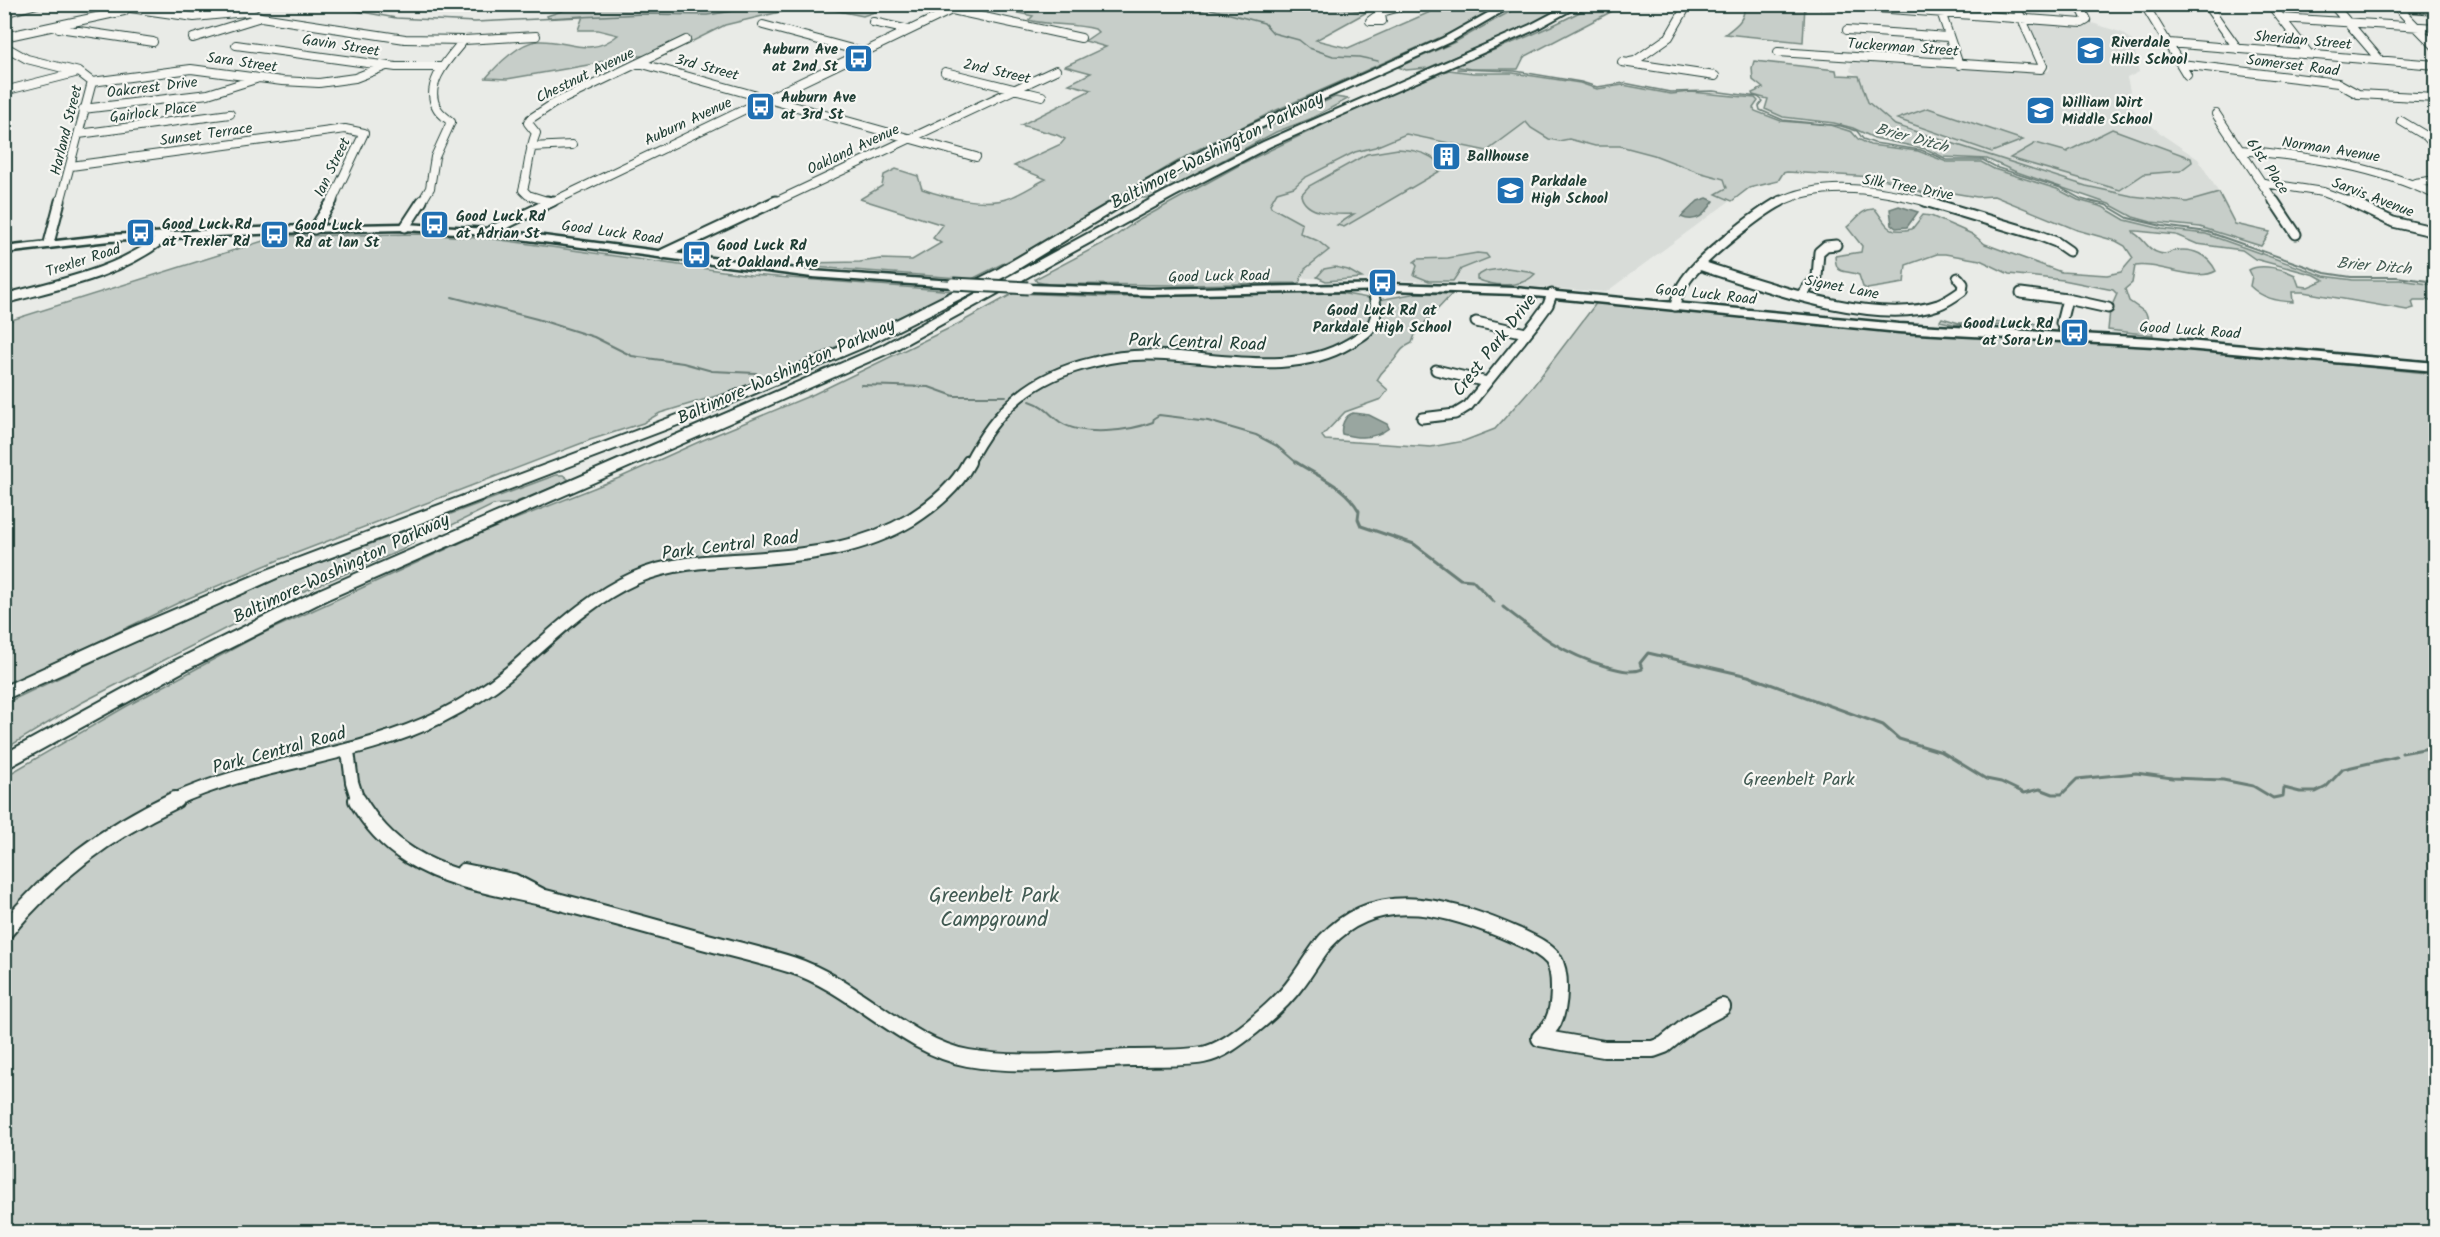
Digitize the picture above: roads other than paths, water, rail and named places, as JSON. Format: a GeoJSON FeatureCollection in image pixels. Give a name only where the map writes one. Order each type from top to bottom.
{"type":"FeatureCollection","features":[{"type":"Feature","properties":{"kind":"highway","name":"Baltimore-Washington Parkway"},"geometry":{"type":"LineString","coordinates":[[4,694],[130,635],[288,567],[685,417],[867,341],[1001,273],[1163,175],[1236,136],[1457,35],[1512,4]]}},
{"type":"Feature","properties":{"kind":"highway","name":"Baltimore-Washington Parkway"},"geometry":{"type":"LineString","coordinates":[[4,763],[169,672],[312,600],[886,349],[959,311],[1128,215],[1226,164],[1336,112],[1541,24],[1578,4]]}},
{"type":"Feature","properties":{"kind":"main road","name":"Good Luck Road"},"geometry":{"type":"LineString","coordinates":[[4,250],[49,243],[165,236],[405,227],[489,232],[812,274],[953,284],[1170,292],[1373,287],[1466,289],[1552,294],[1909,328],[2189,345],[2436,367]]}},
{"type":"Feature","properties":{"kind":"street"},"geometry":{"type":"LineString","coordinates":[[4,13],[37,4]]}},
{"type":"Feature","properties":{"kind":"street"},"geometry":{"type":"LineString","coordinates":[[102,4],[194,17],[246,12]]}},
{"type":"Feature","properties":{"kind":"street"},"geometry":{"type":"LineString","coordinates":[[233,4],[261,17],[389,37],[464,40],[536,36]]}},
{"type":"Feature","properties":{"kind":"street"},"geometry":{"type":"LineString","coordinates":[[470,4],[507,7],[544,4]]}},
{"type":"Feature","properties":{"kind":"street","name":"Auburn Avenue"},"geometry":{"type":"LineString","coordinates":[[489,232],[964,4]]}},
{"type":"Feature","properties":{"kind":"street"},"geometry":{"type":"LineString","coordinates":[[1381,14],[1411,4]]}},
{"type":"Feature","properties":{"kind":"street"},"geometry":{"type":"LineString","coordinates":[[1688,4],[1665,41],[1635,61],[1622,62],[1715,76]]}},
{"type":"Feature","properties":{"kind":"street"},"geometry":{"type":"LineString","coordinates":[[1821,4],[2079,23],[2085,22],[2086,18],[2079,4]]}},
{"type":"Feature","properties":{"kind":"street"},"geometry":{"type":"LineString","coordinates":[[1939,4],[1959,65]]}},
{"type":"Feature","properties":{"kind":"street"},"geometry":{"type":"LineString","coordinates":[[2015,4],[2022,18]]}},
{"type":"Feature","properties":{"kind":"street"},"geometry":{"type":"LineString","coordinates":[[2144,4],[2187,75]]}},
{"type":"Feature","properties":{"kind":"street"},"geometry":{"type":"LineString","coordinates":[[2206,4],[2238,49]]}},
{"type":"Feature","properties":{"kind":"street"},"geometry":{"type":"LineString","coordinates":[[2270,4],[2309,54]]}},
{"type":"Feature","properties":{"kind":"street"},"geometry":{"type":"LineString","coordinates":[[2332,4],[2380,60]]}},
{"type":"Feature","properties":{"kind":"street"},"geometry":{"type":"LineString","coordinates":[[2395,6],[2436,10]]}},
{"type":"Feature","properties":{"kind":"street"},"geometry":{"type":"LineString","coordinates":[[2395,6],[2436,47]]}},
{"type":"Feature","properties":{"kind":"street"},"geometry":{"type":"LineString","coordinates":[[4,38],[131,9]]}},
{"type":"Feature","properties":{"kind":"street"},"geometry":{"type":"LineString","coordinates":[[952,10],[1081,38]]}},
{"type":"Feature","properties":{"kind":"street"},"geometry":{"type":"LineString","coordinates":[[193,38],[261,17]]}},
{"type":"Feature","properties":{"kind":"street","name":"Tuckerman Street"},"geometry":{"type":"LineString","coordinates":[[1778,52],[2040,70],[2043,66],[2022,18]]}},
{"type":"Feature","properties":{"kind":"street"},"geometry":{"type":"LineString","coordinates":[[2281,18],[2436,28]]}},
{"type":"Feature","properties":{"kind":"street"},"geometry":{"type":"LineString","coordinates":[[873,22],[909,30]]}},
{"type":"Feature","properties":{"kind":"street"},"geometry":{"type":"LineString","coordinates":[[763,25],[863,52]]}},
{"type":"Feature","properties":{"kind":"street"},"geometry":{"type":"LineString","coordinates":[[53,27],[153,42]]}},
{"type":"Feature","properties":{"kind":"street"},"geometry":{"type":"LineString","coordinates":[[1847,30],[1948,37]]}},
{"type":"Feature","properties":{"kind":"street"},"geometry":{"type":"LineString","coordinates":[[405,227],[430,188],[435,157],[450,127],[451,122],[437,109],[434,89],[442,67],[464,40]]}},
{"type":"Feature","properties":{"kind":"street","name":"Chestnut Avenue"},"geometry":{"type":"LineString","coordinates":[[550,202],[528,195],[523,190],[528,172],[528,153],[536,133],[528,123],[533,116],[553,104],[686,40]]}},
{"type":"Feature","properties":{"kind":"street","name":"Sheridan Street"},"geometry":{"type":"LineString","coordinates":[[2169,43],[2436,65]]}},
{"type":"Feature","properties":{"kind":"street","name":"Gavin Street"},"geometry":{"type":"LineString","coordinates":[[236,45],[271,48],[410,69],[442,67]]}},
{"type":"Feature","properties":{"kind":"street","name":"Harland Street"},"geometry":{"type":"LineString","coordinates":[[4,46],[27,59],[79,72],[92,82],[49,243]]}},
{"type":"Feature","properties":{"kind":"street","name":"3rd Street"},"geometry":{"type":"LineString","coordinates":[[639,63],[976,157]]}},
{"type":"Feature","properties":{"kind":"street","name":"Somerset Road"},"geometry":{"type":"LineString","coordinates":[[2181,64],[2338,82],[2358,94],[2436,98]]}},
{"type":"Feature","properties":{"kind":"street","name":"Sara Street"},"geometry":{"type":"LineString","coordinates":[[92,82],[191,69],[295,83],[331,82],[362,76],[386,66]]}},
{"type":"Feature","properties":{"kind":"street","name":"Oakland Avenue"},"geometry":{"type":"LineString","coordinates":[[663,254],[1056,70]]}},
{"type":"Feature","properties":{"kind":"street"},"geometry":{"type":"LineString","coordinates":[[4,91],[79,72]]}},
{"type":"Feature","properties":{"kind":"street","name":"2nd Street"},"geometry":{"type":"LineString","coordinates":[[945,72],[1042,96]]}},
{"type":"Feature","properties":{"kind":"street","name":"Oakcrest Drive"},"geometry":{"type":"LineString","coordinates":[[83,110],[216,92],[257,78]]}},
{"type":"Feature","properties":{"kind":"street","name":"Gairlock Place"},"geometry":{"type":"LineString","coordinates":[[79,134],[230,114]]}},
{"type":"Feature","properties":{"kind":"street","name":"61st Place"},"geometry":{"type":"LineString","coordinates":[[2216,114],[2296,234]]}},
{"type":"Feature","properties":{"kind":"street"},"geometry":{"type":"LineString","coordinates":[[2401,121],[2426,136],[2436,147]]}},
{"type":"Feature","properties":{"kind":"street","name":"Sunset Terrace"},"geometry":{"type":"LineString","coordinates":[[71,166],[345,129]]}},
{"type":"Feature","properties":{"kind":"street","name":"Ian Street"},"geometry":{"type":"LineString","coordinates":[[314,229],[332,201],[364,133],[345,129]]}},
{"type":"Feature","properties":{"kind":"street"},"geometry":{"type":"LineString","coordinates":[[2426,136],[2436,137]]}},
{"type":"Feature","properties":{"kind":"street"},"geometry":{"type":"LineString","coordinates":[[531,147],[572,145]]}},
{"type":"Feature","properties":{"kind":"street","name":"Norman Avenue"},"geometry":{"type":"LineString","coordinates":[[2241,150],[2353,165],[2391,174],[2415,183],[2436,195]]}},
{"type":"Feature","properties":{"kind":"street"},"geometry":{"type":"LineString","coordinates":[[2415,183],[2436,180]]}},
{"type":"Feature","properties":{"kind":"street","name":"Sarvis Avenue"},"geometry":{"type":"LineString","coordinates":[[2264,183],[2323,192],[2354,203],[2393,222],[2436,232]]}},
{"type":"Feature","properties":{"kind":"street","name":"Silk Tree Drive"},"geometry":{"type":"LineString","coordinates":[[1675,306],[1680,286],[1699,266],[1780,202],[1798,195],[1828,191],[1874,193],[1951,208],[2052,241],[2069,251]]}},
{"type":"Feature","properties":{"kind":"street","name":"Trexler Road"},"geometry":{"type":"LineString","coordinates":[[4,299],[129,260],[151,249],[165,236]]}},
{"type":"Feature","properties":{"kind":"street"},"geometry":{"type":"LineString","coordinates":[[1801,295],[1817,277],[1819,252],[1826,246],[1836,245]]}},
{"type":"Feature","properties":{"kind":"street","name":"Signet Lane"},"geometry":{"type":"LineString","coordinates":[[1699,266],[1801,295],[1868,309],[1916,309],[1939,304],[1959,295],[1964,287],[1958,278]]}},
{"type":"Feature","properties":{"kind":"street","name":"Park Central Road"},"geometry":{"type":"LineString","coordinates":[[4,932],[26,904],[65,866],[132,821],[161,806],[209,787],[247,775],[383,741],[428,723],[467,703],[514,670],[582,608],[611,589],[639,577],[694,564],[817,553],[869,540],[904,524],[932,506],[956,483],[997,416],[1010,400],[1029,387],[1060,372],[1100,361],[1144,355],[1277,362],[1305,360],[1349,345],[1371,326],[1374,320],[1373,287]]}},
{"type":"Feature","properties":{"kind":"street"},"geometry":{"type":"LineString","coordinates":[[2021,293],[2067,299],[2108,308]]}},
{"type":"Feature","properties":{"kind":"street","name":"Crest Park Drive"},"geometry":{"type":"LineString","coordinates":[[1422,418],[1447,416],[1464,410],[1548,305],[1552,294]]}},
{"type":"Feature","properties":{"kind":"street"},"geometry":{"type":"LineString","coordinates":[[2067,299],[2061,323],[2067,337]]}},
{"type":"Feature","properties":{"kind":"street"},"geometry":{"type":"LineString","coordinates":[[1476,322],[1526,333]]}},
{"type":"Feature","properties":{"kind":"street"},"geometry":{"type":"LineString","coordinates":[[1436,370],[1487,382]]}},
{"type":"Feature","properties":{"kind":"street"},"geometry":{"type":"LineString","coordinates":[[348,751],[356,798],[372,826],[401,853],[439,870],[505,890],[541,897],[778,960],[836,985],[909,1034],[966,1058],[995,1062],[1196,1056],[1214,1052],[1247,1030],[1292,988],[1328,939],[1347,922],[1370,911],[1398,905],[1430,906],[1462,913],[1512,934],[1550,955],[1556,963],[1557,971],[1556,1013],[1554,1022],[1540,1038],[1608,1048],[1633,1050],[1656,1048],[1665,1045],[1697,1020],[1722,1006]]}},
{"type":"Feature","properties":{"kind":"waterway","name":"Brier Ditch"},"geometry":{"type":"LineString","coordinates":[[317,4],[396,18],[475,22],[643,14],[707,15],[779,4]]}},
{"type":"Feature","properties":{"kind":"waterway","name":"Brier Ditch"},"geometry":{"type":"LineString","coordinates":[[1192,4],[1264,23],[1273,33],[1299,40],[1309,48],[1333,56],[1359,57],[1378,61]]}},
{"type":"Feature","properties":{"kind":"waterway","name":"Brier Ditch"},"geometry":{"type":"LineString","coordinates":[[1457,69],[1515,71],[1581,82],[1597,87],[1624,83],[1670,92],[1713,91],[1758,97],[1763,101],[1759,106],[1760,110],[1783,120],[1841,126],[1857,131],[1863,139],[1874,143],[1921,150],[1947,160],[1983,160],[1998,168],[2061,188],[2081,199],[2096,203]]}},
{"type":"Feature","properties":{"kind":"waterway","name":"Brier Ditch"},"geometry":{"type":"LineString","coordinates":[[2090,201],[2106,205],[2128,218],[2162,226],[2208,232],[2325,273],[2351,277],[2397,277],[2436,282]]}},
{"type":"Feature","properties":{"kind":"waterway"},"geometry":{"type":"LineString","coordinates":[[452,297],[537,319],[594,337],[632,356],[683,363],[712,371],[756,373]]}},
{"type":"Feature","properties":{"kind":"waterway"},"geometry":{"type":"LineString","coordinates":[[861,385],[929,387],[954,396],[1006,396]]}},
{"type":"Feature","properties":{"kind":"waterway"},"geometry":{"type":"LineString","coordinates":[[1030,401],[1060,422],[1081,430],[1106,431],[1132,428],[1153,422],[1154,418],[1159,415],[1208,421],[1256,435],[1277,446],[1298,464]]}},
{"type":"Feature","properties":{"kind":"waterway"},"geometry":{"type":"LineString","coordinates":[[1296,462],[1339,488],[1359,511],[1358,519],[1361,526],[1414,544],[1460,579],[1472,580],[1494,602]]}},
{"type":"Feature","properties":{"kind":"waterway"},"geometry":{"type":"LineString","coordinates":[[1503,607],[1551,642],[1590,661],[1619,670],[1633,671],[1642,669],[1640,663],[1648,653],[1748,676],[1883,725],[1899,739],[1942,752],[1986,779],[2001,782],[2024,793],[2040,789],[2053,794],[2062,794],[2077,779],[2136,773],[2172,778],[2223,780],[2253,786],[2273,798],[2283,796],[2284,788],[2300,792],[2316,792],[2326,787],[2343,769],[2396,757]]}},
{"type":"Feature","properties":{"kind":"waterway"},"geometry":{"type":"LineString","coordinates":[[2402,753],[2429,748],[2436,743]]}},
{"type":"Feature","properties":{"kind":"place","name":"Riverdale Hills School"},"geometry":{"type":"Point","coordinates":[2090,51]}},
{"type":"Feature","properties":{"kind":"place","name":"Auburn Ave at 2nd St"},"geometry":{"type":"Point","coordinates":[859,58]}},
{"type":"Feature","properties":{"kind":"place","name":"Auburn Ave at 3rd St"},"geometry":{"type":"Point","coordinates":[760,106]}},
{"type":"Feature","properties":{"kind":"place","name":"William Wirt Middle School"},"geometry":{"type":"Point","coordinates":[2041,111]}},
{"type":"Feature","properties":{"kind":"place","name":"Ballhouse"},"geometry":{"type":"Point","coordinates":[1446,156]}},
{"type":"Feature","properties":{"kind":"place","name":"Parkdale High School"},"geometry":{"type":"Point","coordinates":[1510,190]}},
{"type":"Feature","properties":{"kind":"place","name":"Good Luck Rd at Adrian St"},"geometry":{"type":"Point","coordinates":[435,225]}},
{"type":"Feature","properties":{"kind":"place","name":"Good Luck Rd at Trexler Rd"},"geometry":{"type":"Point","coordinates":[141,233]}},
{"type":"Feature","properties":{"kind":"place","name":"Good Luck Rd at Ian St"},"geometry":{"type":"Point","coordinates":[274,234]}},
{"type":"Feature","properties":{"kind":"place","name":"Good Luck Rd at Oakland Ave"},"geometry":{"type":"Point","coordinates":[696,254]}},
{"type":"Feature","properties":{"kind":"place","name":"Good Luck Rd at Parkdale High School"},"geometry":{"type":"Point","coordinates":[1382,283]}},
{"type":"Feature","properties":{"kind":"place","name":"Good Luck Rd at Sora Ln"},"geometry":{"type":"Point","coordinates":[2074,332]}},
{"type":"Feature","properties":{"kind":"park label","name":"Greenbelt Park"},"geometry":{"type":"Point","coordinates":[1799,779]}},
{"type":"Feature","properties":{"kind":"park label","name":"Greenbelt Park Campground"},"geometry":{"type":"Point","coordinates":[994,907]}}]}
